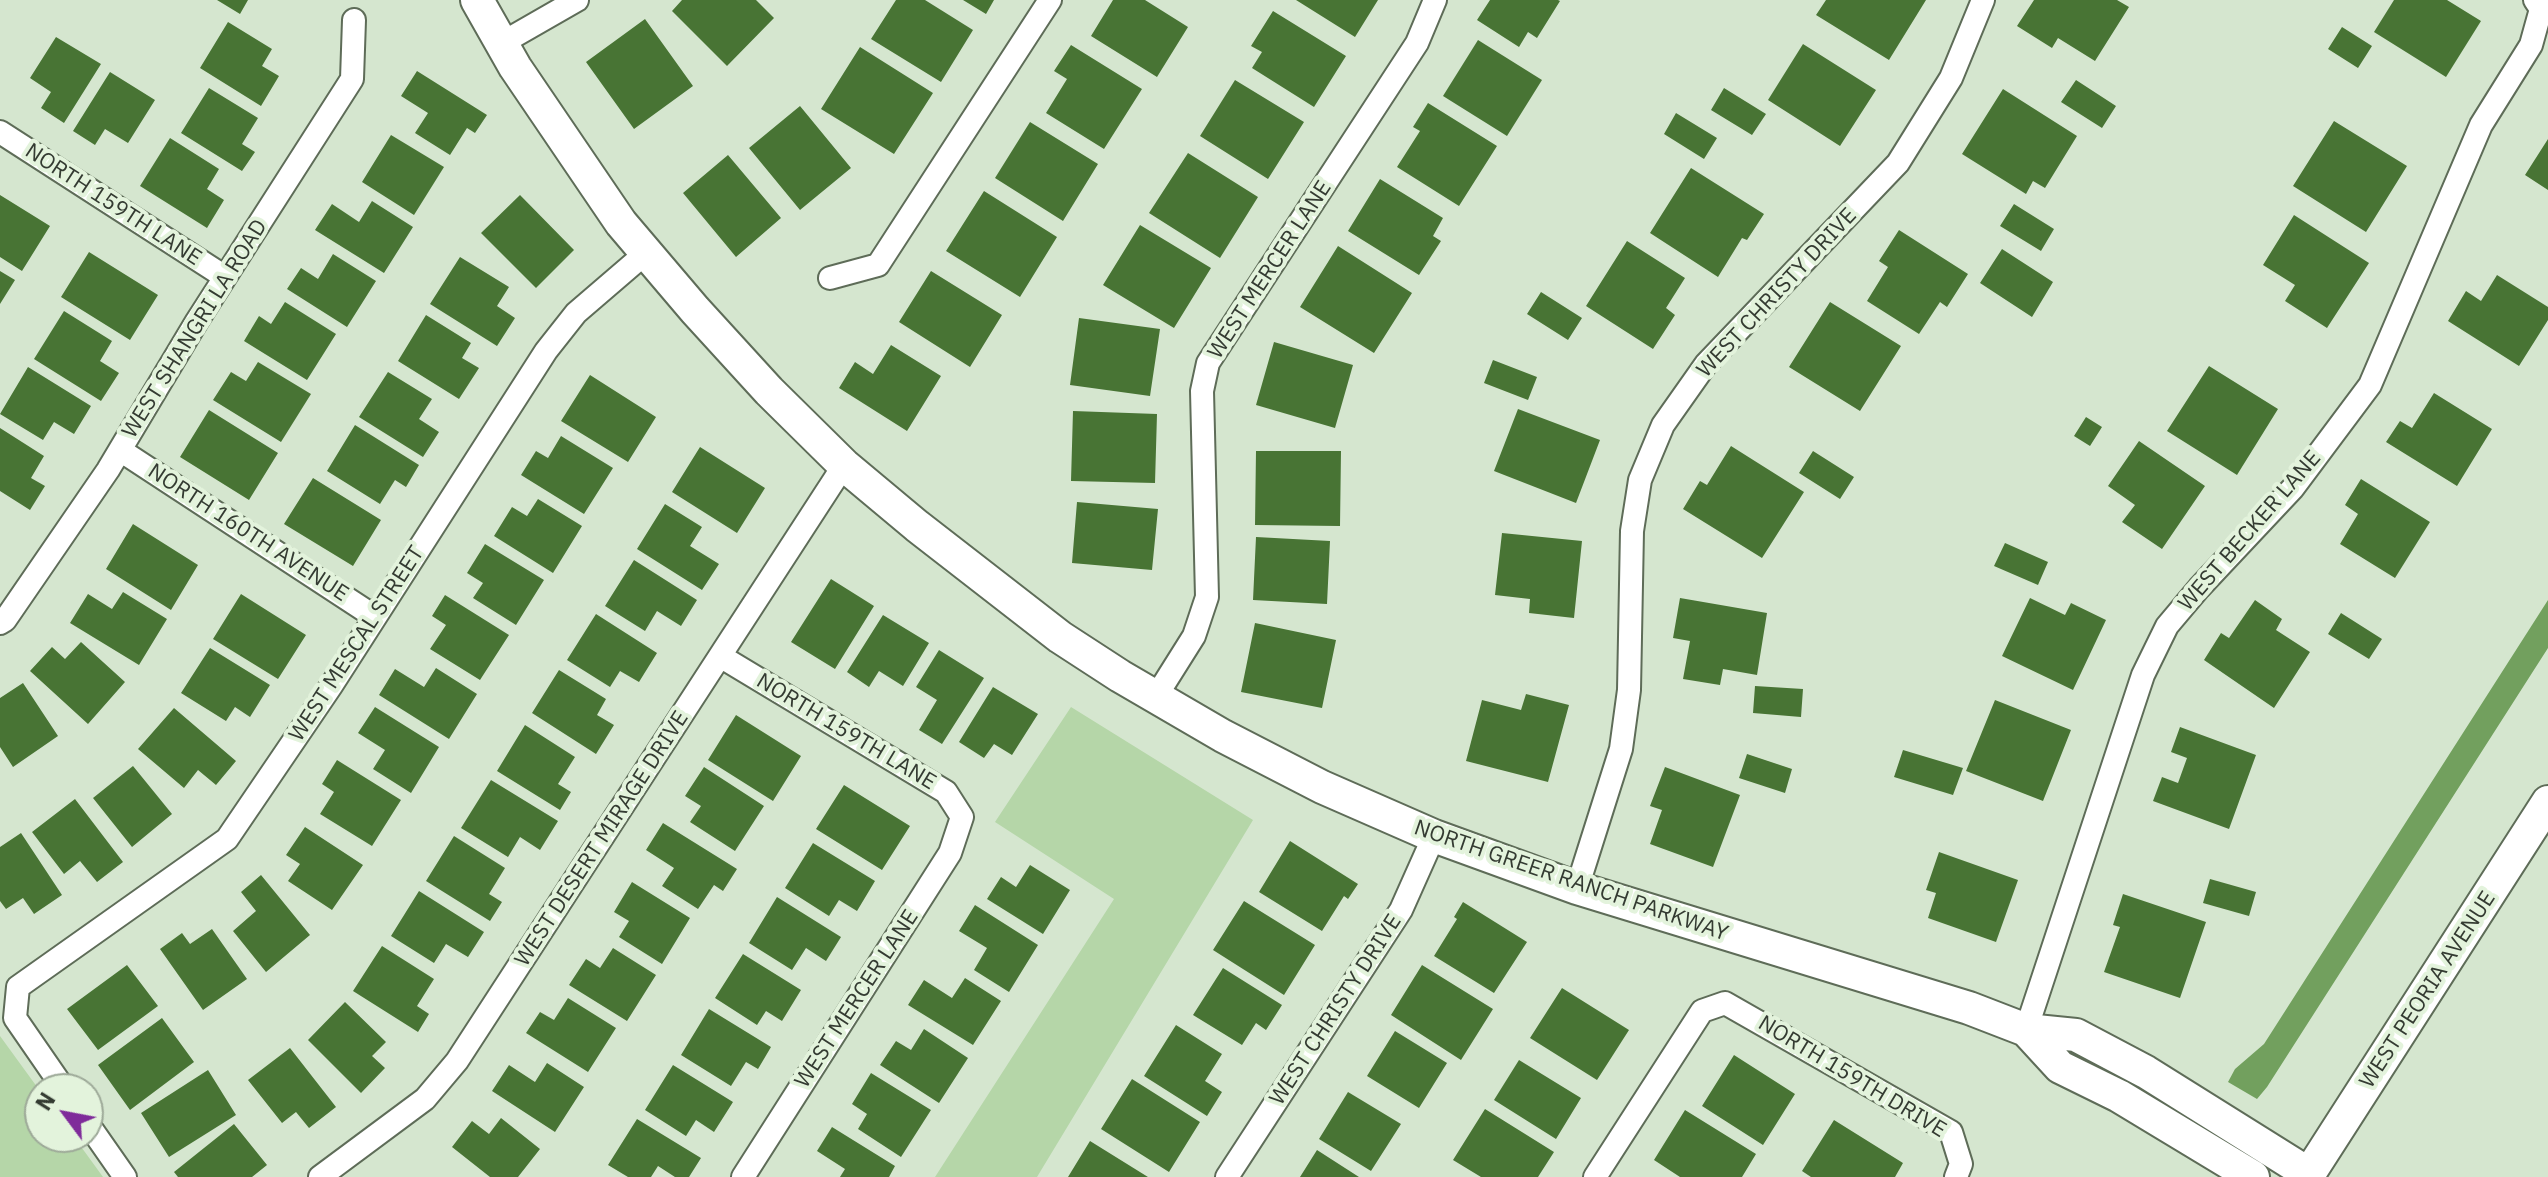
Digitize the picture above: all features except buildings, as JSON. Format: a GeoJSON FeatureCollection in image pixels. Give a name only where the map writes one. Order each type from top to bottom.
{"type":"FeatureCollection","features":[{"type":"Feature","properties":{"kind":"street","name":"NORTH GREER RANCH PARKWAY"},"geometry":{"type":"LineString","coordinates":[[477,0],[621,223],[769,391],[844,465],[917,526],[1060,637],[1155,698],[1322,787],[1434,836],[1577,888],[1969,1008],[2026,1030],[2076,1035],[2146,1072],[2310,1176]]}},
{"type":"Feature","properties":{"kind":"street"},"geometry":{"type":"LineString","coordinates":[[502,43],[577,0]]}},
{"type":"Feature","properties":{"kind":"street"},"geometry":{"type":"LineString","coordinates":[[830,278],[878,265],[1050,0]]}},
{"type":"Feature","properties":{"kind":"street","name":"WEST MERCER LANE"},"geometry":{"type":"LineString","coordinates":[[1155,698],[1194,636],[1207,597],[1202,391],[1208,363],[1417,43],[1435,0]]}},
{"type":"Feature","properties":{"kind":"street","name":"WEST CHRISTY DRIVE"},"geometry":{"type":"LineString","coordinates":[[1577,888],[1621,749],[1629,690],[1632,531],[1640,480],[1663,425],[1706,364],[1898,163],[1951,78],[1983,0]]}},
{"type":"Feature","properties":{"kind":"street","name":"WEST BECKER LANE"},"geometry":{"type":"LineString","coordinates":[[2026,1030],[2143,675],[2161,638],[2167,626],[2199,588],[2293,488],[2370,385],[2481,125],[2531,45],[2538,5]]}},
{"type":"Feature","properties":{"kind":"street","name":"WEST SHANGRI LA ROAD"},"geometry":{"type":"LineString","coordinates":[[0,623],[120,450],[225,277],[352,79],[354,20]]}},
{"type":"Feature","properties":{"kind":"street","name":"NORTH 159TH LANE"},"geometry":{"type":"LineString","coordinates":[[0,132],[225,277]]}},
{"type":"Feature","properties":{"kind":"street","name":"WEST MESCAL STREET"},"geometry":{"type":"LineString","coordinates":[[53,1073],[15,1018],[18,987],[227,839],[375,617],[546,351],[576,313],[647,252]]}},
{"type":"Feature","properties":{"kind":"street","name":"NORTH 160TH AVENUE"},"geometry":{"type":"LineString","coordinates":[[120,450],[375,617]]}},
{"type":"Feature","properties":{"kind":"street","name":"WEST DESERT MIRAGE DRIVE"},"geometry":{"type":"LineString","coordinates":[[329,1175],[425,1099],[457,1061],[844,465]]}},
{"type":"Feature","properties":{"kind":"street","name":"NORTH 159TH LANE"},"geometry":{"type":"LineString","coordinates":[[720,656],[946,792],[962,817]]}},
{"type":"Feature","properties":{"kind":"street","name":"WEST PEORIA AVENUE"},"geometry":{"type":"LineString","coordinates":[[2310,1176],[2548,802]]}},
{"type":"Feature","properties":{"kind":"street","name":"WEST MERCER LANE"},"geometry":{"type":"LineString","coordinates":[[743,1177],[950,853],[962,817]]}},
{"type":"Feature","properties":{"kind":"street","name":"WEST CHRISTY DRIVE"},"geometry":{"type":"LineString","coordinates":[[1227,1177],[1401,910],[1434,836]]}},
{"type":"Feature","properties":{"kind":"street","name":"NORTH 159TH DRIVE"},"geometry":{"type":"LineString","coordinates":[[1595,1177],[1702,1011],[1725,1003],[1951,1132],[1959,1171]]}},
{"type":"Feature","properties":{"kind":"street","name":"NORTH GREER RANCH PARKWAY"},"geometry":{"type":"LineString","coordinates":[[2026,1030],[2060,1067],[2119,1096],[2253,1177]]}},
{"type":"Feature","properties":{"kind":"street"},"geometry":{"type":"LineString","coordinates":[[104,1147],[125,1177]]}},
{"type":"Feature","properties":{"kind":"shaded area"},"geometry":{"type":"Polygon","coordinates":[[[2548,600],[2548,648],[2267,1087],[2257,1099],[2228,1082],[2235,1069],[2264,1044],[2548,600]]]}},
{"type":"Feature","properties":{"kind":"shaded area"},"geometry":{"type":"Polygon","coordinates":[[[1071,707],[1253,820],[1037,1177],[935,1177],[1114,899],[995,822],[1071,707]]]}},
{"type":"Feature","properties":{"kind":"shaded area"},"geometry":{"type":"Polygon","coordinates":[[[0,1036],[27,1073],[24,1073],[24,1153],[86,1153],[103,1177],[0,1177],[0,1036]]]}}]}
